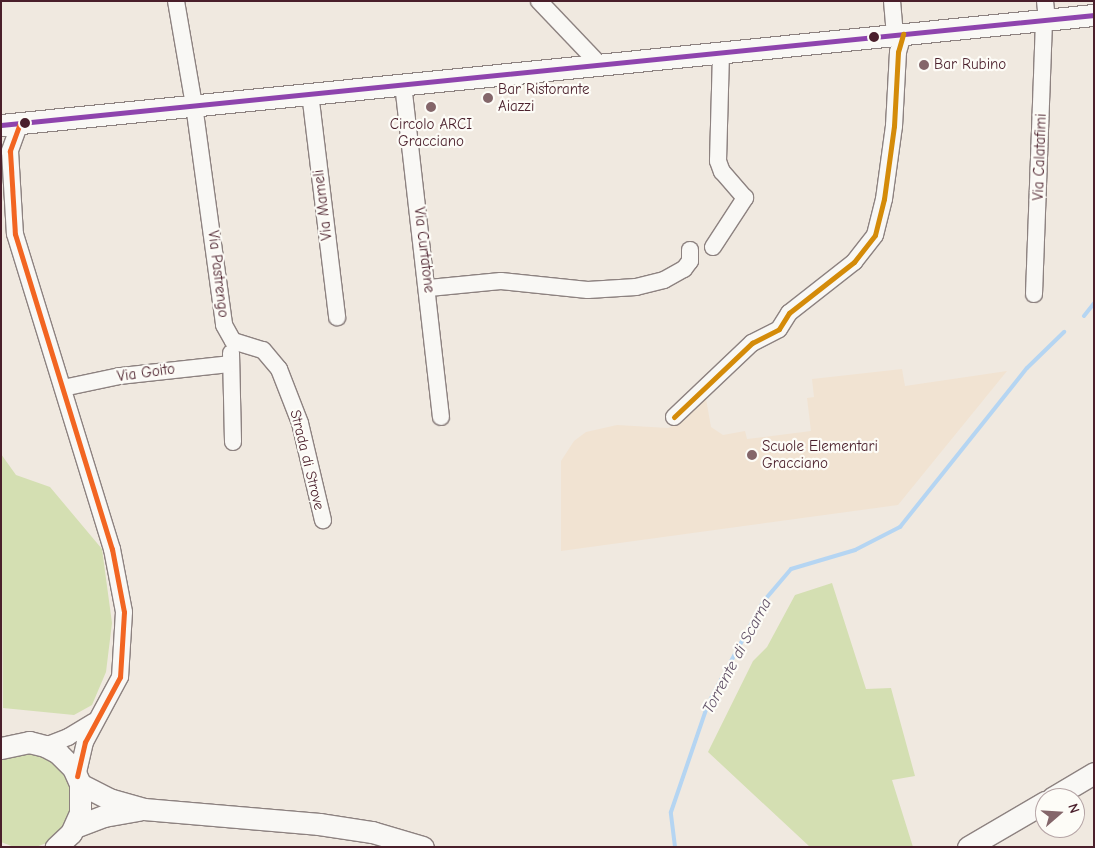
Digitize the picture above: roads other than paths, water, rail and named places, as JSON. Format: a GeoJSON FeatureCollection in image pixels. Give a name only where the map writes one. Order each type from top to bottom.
{"type":"FeatureCollection","features":[{"type":"Feature","properties":{"kind":"main road"},"geometry":{"type":"LineString","coordinates":[[11,124],[899,34],[1046,14],[1094,15]]}},
{"type":"Feature","properties":{"kind":"main road"},"geometry":{"type":"LineString","coordinates":[[1,748],[29,742],[46,746],[68,762],[78,780],[82,799],[68,838]]}},
{"type":"Feature","properties":{"kind":"main road"},"geometry":{"type":"LineString","coordinates":[[1069,788],[1094,773]]}},
{"type":"Feature","properties":{"kind":"main road"},"geometry":{"type":"LineString","coordinates":[[78,780],[109,798],[144,809],[341,826],[423,847]]}},
{"type":"Feature","properties":{"kind":"main road"},"geometry":{"type":"LineString","coordinates":[[968,847],[1035,808]]}},
{"type":"Feature","properties":{"kind":"main road"},"geometry":{"type":"LineString","coordinates":[[68,838],[114,813],[144,809]]}},
{"type":"Feature","properties":{"kind":"street","name":"Via Pastrengo"},"geometry":{"type":"LineString","coordinates":[[176,1],[194,105],[224,325],[233,341]]}},
{"type":"Feature","properties":{"kind":"street"},"geometry":{"type":"LineString","coordinates":[[539,1],[600,65]]}},
{"type":"Feature","properties":{"kind":"street"},"geometry":{"type":"LineString","coordinates":[[674,417],[752,343],[779,328],[789,313],[854,262],[875,235],[884,199],[894,126],[899,34],[892,1]]}},
{"type":"Feature","properties":{"kind":"street","name":"Via Calatafimi"},"geometry":{"type":"LineString","coordinates":[[1034,294],[1046,14]]}},
{"type":"Feature","properties":{"kind":"street"},"geometry":{"type":"LineString","coordinates":[[713,247],[745,198],[722,172],[718,161],[721,52]]}},
{"type":"Feature","properties":{"kind":"street","name":"Via Curtatone"},"geometry":{"type":"LineString","coordinates":[[403,84],[429,288],[441,416]]}},
{"type":"Feature","properties":{"kind":"street","name":"Via Mameli"},"geometry":{"type":"LineString","coordinates":[[310,93],[337,317]]}},
{"type":"Feature","properties":{"kind":"street"},"geometry":{"type":"LineString","coordinates":[[11,124],[10,185],[17,239],[112,549],[124,604],[121,671],[112,696],[85,742],[78,780]]}},
{"type":"Feature","properties":{"kind":"street"},"geometry":{"type":"LineString","coordinates":[[1,159],[10,185]]}},
{"type":"Feature","properties":{"kind":"street"},"geometry":{"type":"LineString","coordinates":[[429,288],[501,281],[588,290],[636,287],[664,280],[684,269],[689,264],[690,250]]}},
{"type":"Feature","properties":{"kind":"street"},"geometry":{"type":"LineString","coordinates":[[233,341],[230,364],[233,442]]}},
{"type":"Feature","properties":{"kind":"street","name":"Strada di Strove"},"geometry":{"type":"LineString","coordinates":[[233,341],[263,350],[279,369],[300,423],[323,520]]}},
{"type":"Feature","properties":{"kind":"street","name":"Via Goito"},"geometry":{"type":"LineString","coordinates":[[63,388],[120,376],[230,364]]}},
{"type":"Feature","properties":{"kind":"street"},"geometry":{"type":"LineString","coordinates":[[46,746],[75,734],[97,719]]}},
{"type":"Feature","properties":{"kind":"waterway","name":"Torrente di Scarna"},"geometry":{"type":"LineString","coordinates":[[1084,316],[1094,303]]}},
{"type":"Feature","properties":{"kind":"waterway","name":"Torrente di Scarna"},"geometry":{"type":"LineString","coordinates":[[675,847],[671,812],[708,704],[763,602],[791,569],[855,550],[900,527],[1027,368],[1064,332]]}},
{"type":"Feature","properties":{"kind":"place","name":"Bar Rubino"},"geometry":{"type":"Point","coordinates":[924,65]}},
{"type":"Feature","properties":{"kind":"place","name":"Bar Ristorante Aiazzi"},"geometry":{"type":"Point","coordinates":[488,98]}},
{"type":"Feature","properties":{"kind":"place","name":"Circolo ARCI Gracciano"},"geometry":{"type":"Point","coordinates":[431,107]}},
{"type":"Feature","properties":{"kind":"place","name":"Scuole Elementari Gracciano"},"geometry":{"type":"Point","coordinates":[752,455]}}]}
